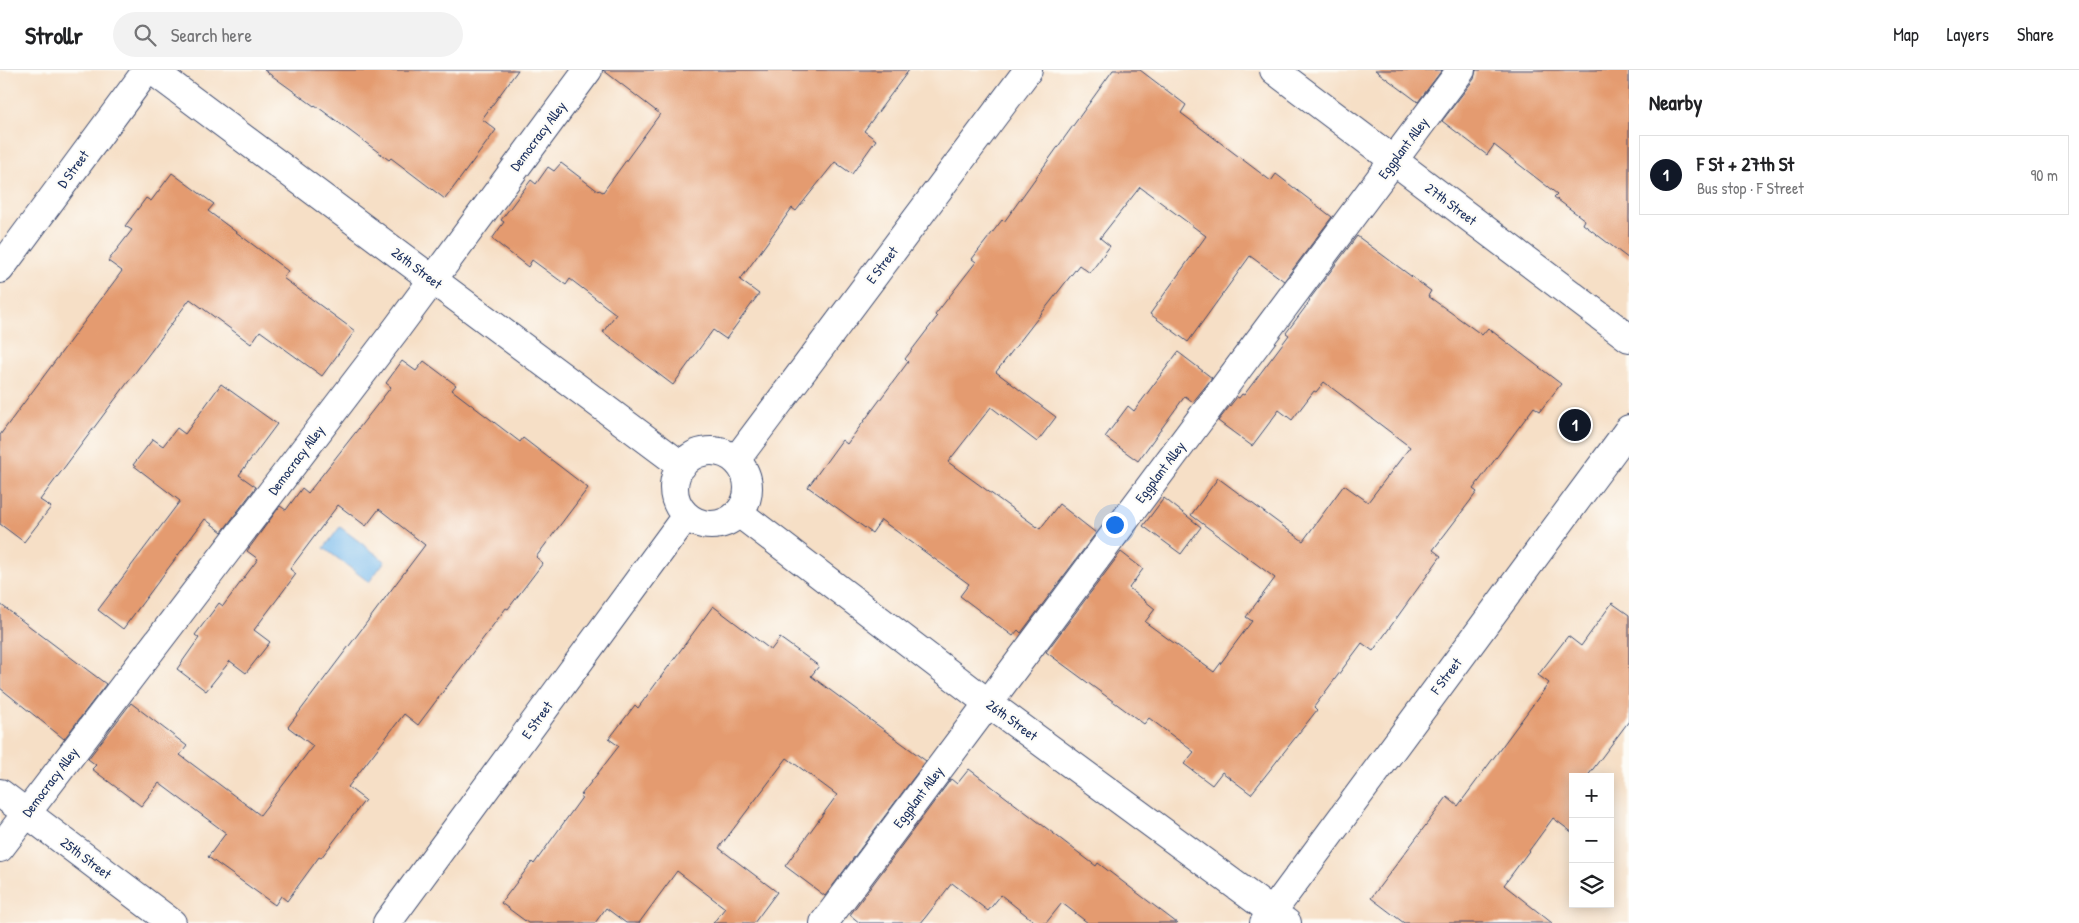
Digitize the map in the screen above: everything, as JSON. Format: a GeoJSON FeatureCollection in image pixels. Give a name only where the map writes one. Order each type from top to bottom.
{"type":"FeatureCollection","features":[{"type":"Feature","properties":{"kind":"street","name":"D Street"},"geometry":{"type":"LineString","coordinates":[[0,269],[147,70]]}},
{"type":"Feature","properties":{"kind":"street","name":"26th Street"},"geometry":{"type":"LineString","coordinates":[[152,70],[682,466]]}},
{"type":"Feature","properties":{"kind":"street","name":"Democracy Alley"},"geometry":{"type":"LineString","coordinates":[[0,848],[432,279],[588,70]]}},
{"type":"Feature","properties":{"kind":"street","name":"E Street"},"geometry":{"type":"LineString","coordinates":[[736,460],[1028,70]]}},
{"type":"Feature","properties":{"kind":"street","name":"27th Street"},"geometry":{"type":"LineString","coordinates":[[1274,70],[1629,338]]}},
{"type":"Feature","properties":{"kind":"street","name":"Eggplant Alley"},"geometry":{"type":"LineString","coordinates":[[824,923],[1461,70]]}},
{"type":"Feature","properties":{"kind":"street","name":"F Street"},"geometry":{"type":"LineString","coordinates":[[1274,919],[1629,430]]}},
{"type":"Feature","properties":{"kind":"street"},"geometry":{"type":"LineString","coordinates":[[708,451],[722,453],[736,460],[744,471],[748,486],[746,500],[739,513],[728,522],[713,525],[699,524],[686,516],[680,509],[674,492],[677,473],[682,466],[693,456],[708,451]]}},
{"type":"Feature","properties":{"kind":"street","name":"26th Street"},"geometry":{"type":"LineString","coordinates":[[739,513],[1274,919]]}},
{"type":"Feature","properties":{"kind":"street","name":"E Street"},"geometry":{"type":"LineString","coordinates":[[386,923],[686,516]]}},
{"type":"Feature","properties":{"kind":"street","name":"25th Street"},"geometry":{"type":"LineString","coordinates":[[0,794],[172,923]]}},
{"type":"Feature","properties":{"kind":"water"},"geometry":{"type":"Polygon","coordinates":[[[340,527],[385,561],[369,582],[324,548],[340,527]]]}},
{"type":"Feature","properties":{"kind":"building"},"geometry":{"type":"Polygon","coordinates":[[[264,70],[518,70],[482,119],[496,130],[445,199],[391,158],[389,160],[264,70]]]}},
{"type":"Feature","properties":{"kind":"building"},"geometry":{"type":"Polygon","coordinates":[[[603,70],[909,70],[864,131],[876,140],[852,174],[835,162],[796,211],[792,208],[740,280],[759,294],[726,339],[713,330],[673,385],[603,332],[616,314],[570,279],[566,285],[532,260],[528,267],[492,239],[504,222],[501,220],[531,180],[536,184],[548,167],[554,171],[561,163],[598,191],[603,192],[660,114],[603,70]]]}},
{"type":"Feature","properties":{"kind":"building"},"geometry":{"type":"Polygon","coordinates":[[[1113,70],[1140,70],[1186,105],[1181,113],[1271,181],[1276,174],[1332,217],[1284,281],[1250,256],[1188,342],[1150,314],[1206,236],[1140,187],[1100,238],[1110,246],[1090,273],[1079,265],[996,372],[1056,417],[1037,442],[991,407],[948,462],[1040,529],[1059,504],[1096,533],[1021,633],[1018,630],[1013,636],[960,596],[969,584],[881,520],[872,533],[808,487],[842,440],[847,444],[908,362],[905,359],[937,317],[935,315],[976,262],[972,259],[1002,220],[1004,222],[1113,70]]]}},
{"type":"Feature","properties":{"kind":"building"},"geometry":{"type":"Polygon","coordinates":[[[1375,70],[1442,70],[1418,102],[1375,70]]]}},
{"type":"Feature","properties":{"kind":"building"},"geometry":{"type":"Polygon","coordinates":[[[1476,70],[1629,70],[1629,259],[1583,224],[1585,220],[1554,197],[1557,194],[1494,145],[1487,155],[1442,121],[1474,79],[1476,70]]]}},
{"type":"Feature","properties":{"kind":"building"},"geometry":{"type":"Polygon","coordinates":[[[172,173],[214,204],[208,211],[288,271],[283,278],[355,331],[322,376],[260,331],[251,344],[190,299],[40,500],[51,507],[24,542],[0,524],[0,435],[122,271],[108,261],[132,230],[125,226],[146,198],[151,201],[172,173]]]}},
{"type":"Feature","properties":{"kind":"building"},"geometry":{"type":"Polygon","coordinates":[[[1357,236],[1431,291],[1428,296],[1482,335],[1488,328],[1561,384],[1540,411],[1534,407],[1473,489],[1477,492],[1433,550],[1441,556],[1373,651],[1362,643],[1314,707],[1317,710],[1251,794],[1222,772],[1212,785],[1184,764],[1194,752],[1149,718],[1144,724],[1046,652],[1121,552],[1143,569],[1129,588],[1155,609],[1145,622],[1214,672],[1252,621],[1246,617],[1275,578],[1191,515],[1218,478],[1303,541],[1344,485],[1368,502],[1410,447],[1324,382],[1316,392],[1314,391],[1292,420],[1279,410],[1252,446],[1218,421],[1237,397],[1239,398],[1242,394],[1244,395],[1289,335],[1286,333],[1309,300],[1357,236]]]}},
{"type":"Feature","properties":{"kind":"building"},"geometry":{"type":"Polygon","coordinates":[[[1178,352],[1212,378],[1193,402],[1185,396],[1138,461],[1105,437],[1128,406],[1134,411],[1178,352]]]}},
{"type":"Feature","properties":{"kind":"building"},"geometry":{"type":"Polygon","coordinates":[[[402,361],[416,371],[424,361],[456,385],[452,390],[520,442],[523,438],[588,488],[536,557],[543,563],[508,609],[506,608],[418,725],[404,714],[348,787],[365,800],[321,858],[319,857],[287,901],[281,896],[275,905],[208,857],[226,833],[159,783],[141,806],[92,769],[96,765],[88,759],[131,703],[187,746],[180,755],[260,815],[313,746],[288,727],[425,545],[379,509],[366,526],[338,505],[290,569],[296,574],[254,630],[270,642],[246,673],[230,661],[206,691],[177,669],[199,638],[195,635],[219,603],[223,606],[258,559],[247,551],[280,506],[286,510],[302,488],[308,493],[391,387],[386,383],[402,361]]]}},
{"type":"Feature","properties":{"kind":"building"},"geometry":{"type":"Polygon","coordinates":[[[221,384],[277,424],[239,475],[256,487],[222,532],[205,519],[123,629],[98,610],[180,501],[133,465],[153,439],[163,446],[177,428],[185,434],[221,384]]]}},
{"type":"Feature","properties":{"kind":"building"},"geometry":{"type":"Polygon","coordinates":[[[1164,498],[1201,527],[1181,554],[1143,526],[1164,498]]]}},
{"type":"Feature","properties":{"kind":"building"},"geometry":{"type":"Polygon","coordinates":[[[1612,603],[1629,615],[1629,721],[1590,773],[1569,773],[1569,830],[1553,818],[1504,885],[1552,923],[1404,923],[1371,898],[1447,797],[1458,806],[1549,683],[1538,675],[1568,636],[1581,646],[1612,603]]]}},
{"type":"Feature","properties":{"kind":"building"},"geometry":{"type":"Polygon","coordinates":[[[0,604],[106,684],[64,739],[0,688],[0,604]]]}},
{"type":"Feature","properties":{"kind":"building"},"geometry":{"type":"Polygon","coordinates":[[[713,606],[771,650],[780,638],[819,666],[811,676],[926,761],[825,896],[785,866],[837,795],[787,758],[719,848],[777,892],[754,923],[713,923],[725,908],[677,871],[639,923],[626,923],[606,908],[595,923],[528,923],[501,903],[532,862],[534,864],[583,796],[581,795],[619,746],[609,739],[635,705],[638,708],[713,606]]]}},
{"type":"Feature","properties":{"kind":"building"},"geometry":{"type":"Polygon","coordinates":[[[969,769],[1096,866],[1098,863],[1177,923],[1088,923],[1062,903],[1046,923],[1036,923],[1001,895],[988,911],[952,883],[921,923],[860,923],[850,915],[951,779],[957,784],[969,769]]]}},
{"type":"Feature","properties":{"kind":"place","name":"F St + 27th St"},"geometry":{"type":"Point","coordinates":[1575,425]}}]}
